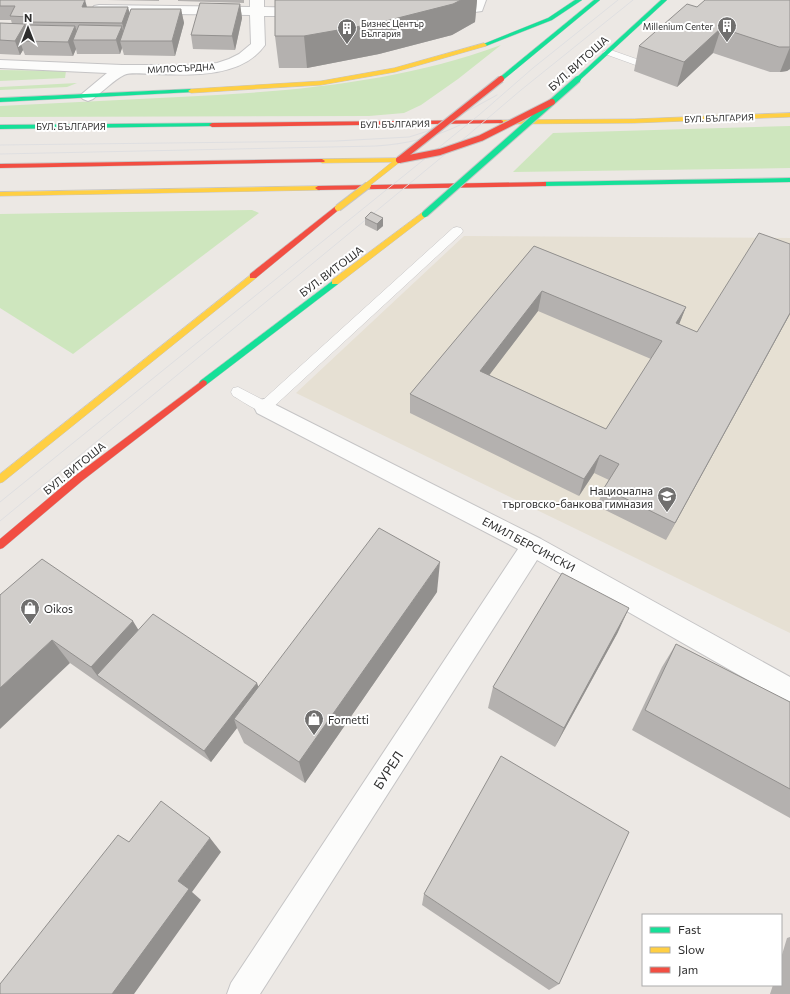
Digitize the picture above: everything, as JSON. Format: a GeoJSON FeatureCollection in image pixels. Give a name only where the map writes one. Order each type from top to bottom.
{"type":"FeatureCollection","features":[{"type":"Feature","properties":{"kind":"main road"},"geometry":{"type":"LineString","coordinates":[[0,100],[234,89],[321,83],[396,70],[442,59],[505,38],[550,19],[579,0]]}},
{"type":"Feature","properties":{"kind":"main road"},"geometry":{"type":"LineString","coordinates":[[0,479],[338,208],[522,63],[598,0]]}},
{"type":"Feature","properties":{"kind":"main road","name":"БУЛ. ВИТОША"},"geometry":{"type":"LineString","coordinates":[[0,545],[79,478],[425,214],[578,79],[664,0]]}},
{"type":"Feature","properties":{"kind":"main road"},"geometry":{"type":"LineString","coordinates":[[0,166],[399,160],[440,152],[480,138],[552,102]]}},
{"type":"Feature","properties":{"kind":"main road","name":"БУЛ. БЪЛГАРИЯ"},"geometry":{"type":"LineString","coordinates":[[0,127],[634,121],[790,116]]}},
{"type":"Feature","properties":{"kind":"main road"},"geometry":{"type":"LineString","coordinates":[[0,194],[790,180]]}},
{"type":"Feature","properties":{"kind":"street"},"geometry":{"type":"LineString","coordinates":[[432,12],[456,12],[478,4]]}},
{"type":"Feature","properties":{"kind":"street"},"geometry":{"type":"LineString","coordinates":[[86,9],[258,6],[321,12]]}},
{"type":"Feature","properties":{"kind":"street","name":"МИЛОСЪРДНА"},"geometry":{"type":"LineString","coordinates":[[0,64],[121,70],[186,70],[212,68],[233,63],[250,55],[258,45],[258,6]]}},
{"type":"Feature","properties":{"kind":"street"},"geometry":{"type":"LineString","coordinates":[[88,96],[121,70]]}},
{"type":"Feature","properties":{"kind":"street","name":"ЕМИЛ БЕРСИНСКИ"},"geometry":{"type":"LineString","coordinates":[[264,407],[533,546],[790,690]]}},
{"type":"Feature","properties":{"kind":"street","name":"БУРЕЛ"},"geometry":{"type":"LineString","coordinates":[[242,994],[533,546]]}},
{"type":"Feature","properties":{"kind":"lane"},"geometry":{"type":"LineString","coordinates":[[608,52],[641,64]]}},
{"type":"Feature","properties":{"kind":"lane"},"geometry":{"type":"LineString","coordinates":[[238,392],[264,407],[457,231]]}},
{"type":"Feature","properties":{"kind":"shaded area","name":"Национална търговско-банкова гимназия"},"geometry":{"type":"Polygon","coordinates":[[[464,236],[790,238],[790,633],[296,393],[464,236]]]}},
{"type":"Feature","properties":{"kind":"green space"},"geometry":{"type":"Polygon","coordinates":[[[501,45],[458,79],[421,105],[404,113],[369,116],[0,117],[0,106],[220,95],[342,83],[382,77],[422,68],[462,58],[501,45]]]}},
{"type":"Feature","properties":{"kind":"green space"},"geometry":{"type":"Polygon","coordinates":[[[0,70],[66,71],[65,78],[0,81],[0,70]]]}},
{"type":"Feature","properties":{"kind":"green space"},"geometry":{"type":"Polygon","coordinates":[[[77,83],[67,87],[0,90],[0,87],[77,83]]]}},
{"type":"Feature","properties":{"kind":"green space"},"geometry":{"type":"Polygon","coordinates":[[[790,126],[790,168],[513,172],[553,133],[790,126]]]}},
{"type":"Feature","properties":{"kind":"green space"},"geometry":{"type":"Polygon","coordinates":[[[252,210],[259,213],[73,354],[0,308],[0,214],[252,210]]]}},
{"type":"Feature","properties":{"kind":"building"},"geometry":{"type":"Polygon","coordinates":[[[0,0],[85,0],[82,7],[128,7],[122,23],[26,22],[29,17],[10,16],[15,6],[0,6],[0,0]]]}},
{"type":"Feature","properties":{"kind":"building"},"geometry":{"type":"Polygon","coordinates":[[[275,0],[461,0],[453,4],[378,23],[304,36],[275,36],[275,0]]]}},
{"type":"Feature","properties":{"kind":"building"},"geometry":{"type":"Polygon","coordinates":[[[705,0],[790,0],[790,47],[779,47],[721,28],[684,62],[639,46],[687,4],[697,7],[705,0]]]}},
{"type":"Feature","properties":{"kind":"building"},"geometry":{"type":"Polygon","coordinates":[[[200,3],[240,4],[232,36],[191,35],[200,3]]]}},
{"type":"Feature","properties":{"kind":"building"},"geometry":{"type":"Polygon","coordinates":[[[131,9],[181,9],[172,41],[120,41],[131,9]]]}},
{"type":"Feature","properties":{"kind":"building"},"geometry":{"type":"Polygon","coordinates":[[[0,23],[25,24],[15,41],[0,40],[0,23]]]}},
{"type":"Feature","properties":{"kind":"building"},"geometry":{"type":"Polygon","coordinates":[[[28,25],[75,26],[68,42],[20,41],[28,25]]]}},
{"type":"Feature","properties":{"kind":"building"},"geometry":{"type":"Polygon","coordinates":[[[79,25],[122,26],[116,40],[73,40],[79,25]]]}},
{"type":"Feature","properties":{"kind":"building"},"geometry":{"type":"Polygon","coordinates":[[[371,212],[383,218],[377,224],[365,218],[371,212]]]}},
{"type":"Feature","properties":{"kind":"building"},"geometry":{"type":"Polygon","coordinates":[[[759,233],[790,244],[790,313],[675,523],[604,488],[619,464],[600,455],[584,479],[410,394],[534,246],[686,307],[676,323],[697,332],[759,233]],[[542,291],[480,371],[606,429],[662,341],[542,291]]]}},
{"type":"Feature","properties":{"kind":"building"},"geometry":{"type":"Polygon","coordinates":[[[379,528],[440,562],[299,762],[234,719],[379,528]]]}},
{"type":"Feature","properties":{"kind":"building"},"geometry":{"type":"Polygon","coordinates":[[[42,559],[133,621],[91,667],[52,640],[0,688],[0,595],[42,559]]]}},
{"type":"Feature","properties":{"kind":"building"},"geometry":{"type":"Polygon","coordinates":[[[562,573],[629,608],[564,728],[493,687],[562,573]]]}},
{"type":"Feature","properties":{"kind":"building"},"geometry":{"type":"Polygon","coordinates":[[[153,614],[257,683],[204,751],[97,675],[153,614]]]}},
{"type":"Feature","properties":{"kind":"building"},"geometry":{"type":"Polygon","coordinates":[[[676,644],[790,702],[790,789],[645,710],[676,644]]]}},
{"type":"Feature","properties":{"kind":"building"},"geometry":{"type":"Polygon","coordinates":[[[501,756],[629,832],[559,984],[424,894],[501,756]]]}},
{"type":"Feature","properties":{"kind":"building"},"geometry":{"type":"Polygon","coordinates":[[[161,801],[210,838],[178,881],[189,889],[112,994],[0,994],[0,984],[118,835],[129,842],[161,801]]]}},
{"type":"Feature","properties":{"kind":"tram line"},"geometry":{"type":"LineString","coordinates":[[0,502],[479,115],[533,68],[618,0]]}},
{"type":"Feature","properties":{"kind":"tram line"},"geometry":{"type":"LineString","coordinates":[[0,521],[454,147],[521,90],[633,0]]}},
{"type":"Feature","properties":{"kind":"tram line"},"geometry":{"type":"LineString","coordinates":[[0,145],[336,141],[409,137],[425,132],[451,120],[497,95]]}},
{"type":"Feature","properties":{"kind":"tram line"},"geometry":{"type":"LineString","coordinates":[[0,154],[376,146],[419,140],[460,125]]}},
{"type":"Feature","properties":{"kind":"traffic: fast"},"geometry":{"type":"LineString","coordinates":[[484,45],[550,19],[579,0]]}},
{"type":"Feature","properties":{"kind":"traffic: fast"},"geometry":{"type":"LineString","coordinates":[[501,79],[597,0]]}},
{"type":"Feature","properties":{"kind":"traffic: fast"},"geometry":{"type":"LineString","coordinates":[[578,79],[664,0]]}},
{"type":"Feature","properties":{"kind":"traffic: fast"},"geometry":{"type":"LineString","coordinates":[[425,214],[578,79]]}},
{"type":"Feature","properties":{"kind":"traffic: fast"},"geometry":{"type":"LineString","coordinates":[[0,100],[191,91]]}},
{"type":"Feature","properties":{"kind":"traffic: fast"},"geometry":{"type":"LineString","coordinates":[[0,127],[212,125]]}},
{"type":"Feature","properties":{"kind":"traffic: fast"},"geometry":{"type":"LineString","coordinates":[[544,184],[790,180]]}},
{"type":"Feature","properties":{"kind":"traffic: fast"},"geometry":{"type":"LineString","coordinates":[[203,383],[335,282]]}},
{"type":"Feature","properties":{"kind":"traffic: slow"},"geometry":{"type":"LineString","coordinates":[[191,91],[321,83],[395,70],[484,45]]}},
{"type":"Feature","properties":{"kind":"traffic: slow"},"geometry":{"type":"LineString","coordinates":[[501,122],[634,121],[790,115]]}},
{"type":"Feature","properties":{"kind":"traffic: slow"},"geometry":{"type":"LineString","coordinates":[[368,185],[399,160]]}},
{"type":"Feature","properties":{"kind":"traffic: slow"},"geometry":{"type":"LineString","coordinates":[[322,161],[399,160]]}},
{"type":"Feature","properties":{"kind":"traffic: slow"},"geometry":{"type":"LineString","coordinates":[[338,208],[368,185]]}},
{"type":"Feature","properties":{"kind":"traffic: slow"},"geometry":{"type":"LineString","coordinates":[[0,194],[318,188]]}},
{"type":"Feature","properties":{"kind":"traffic: slow"},"geometry":{"type":"LineString","coordinates":[[335,282],[425,214]]}},
{"type":"Feature","properties":{"kind":"traffic: slow"},"geometry":{"type":"LineString","coordinates":[[0,479],[253,276]]}},
{"type":"Feature","properties":{"kind":"traffic: jam"},"geometry":{"type":"LineString","coordinates":[[399,160],[501,79]]}},
{"type":"Feature","properties":{"kind":"traffic: jam"},"geometry":{"type":"LineString","coordinates":[[399,160],[440,152],[481,138],[552,102]]}},
{"type":"Feature","properties":{"kind":"traffic: jam"},"geometry":{"type":"LineString","coordinates":[[212,125],[501,122]]}},
{"type":"Feature","properties":{"kind":"traffic: jam"},"geometry":{"type":"LineString","coordinates":[[0,166],[322,161]]}},
{"type":"Feature","properties":{"kind":"traffic: jam"},"geometry":{"type":"LineString","coordinates":[[318,188],[544,184]]}},
{"type":"Feature","properties":{"kind":"traffic: jam"},"geometry":{"type":"LineString","coordinates":[[253,276],[338,208]]}},
{"type":"Feature","properties":{"kind":"traffic: jam"},"geometry":{"type":"LineString","coordinates":[[0,545],[79,478],[203,383]]}},
{"type":"Feature","properties":{"kind":"place","name":"Millenium Center"},"geometry":{"type":"Point","coordinates":[727,43]}},
{"type":"Feature","properties":{"kind":"place","name":"Бизнес Център България"},"geometry":{"type":"Point","coordinates":[347,45]}},
{"type":"Feature","properties":{"kind":"place","name":"Национална търговско-банкова гимназия"},"geometry":{"type":"Point","coordinates":[667,513]}},
{"type":"Feature","properties":{"kind":"place","name":"Oikos"},"geometry":{"type":"Point","coordinates":[30,625]}},
{"type":"Feature","properties":{"kind":"place","name":"Fornetti"},"geometry":{"type":"Point","coordinates":[314,736]}}]}
